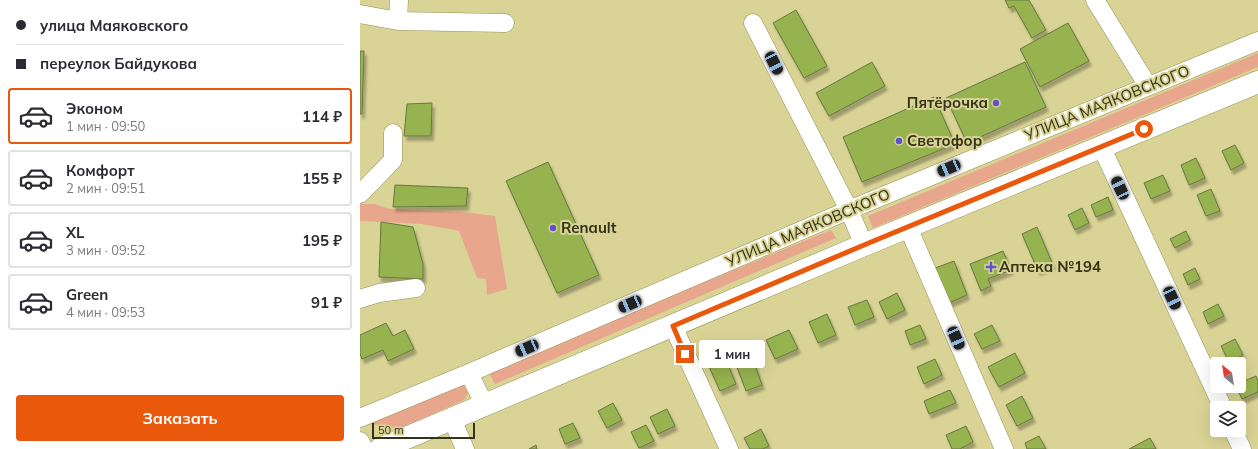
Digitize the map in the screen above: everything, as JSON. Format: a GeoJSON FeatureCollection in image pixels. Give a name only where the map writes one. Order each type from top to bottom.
{"type":"FeatureCollection","features":[{"type":"Feature","properties":{"kind":"main road"},"geometry":{"type":"LineString","coordinates":[[380,449],[864,245],[1258,82]]}},
{"type":"Feature","properties":{"kind":"street"},"geometry":{"type":"LineString","coordinates":[[398,21],[399,0]]}},
{"type":"Feature","properties":{"kind":"street"},"geometry":{"type":"LineString","coordinates":[[1094,0],[1148,86]]}},
{"type":"Feature","properties":{"kind":"street"},"geometry":{"type":"LineString","coordinates":[[360,14],[398,21],[505,23]]}},
{"type":"Feature","properties":{"kind":"street"},"geometry":{"type":"LineString","coordinates":[[753,23],[850,210],[864,245]]}},
{"type":"Feature","properties":{"kind":"street","name":"УЛИЦА МАЯКОВСКОГО"},"geometry":{"type":"LineString","coordinates":[[360,418],[850,210],[1258,41]]}},
{"type":"Feature","properties":{"kind":"street"},"geometry":{"type":"LineString","coordinates":[[360,194],[393,160],[393,133]]}},
{"type":"Feature","properties":{"kind":"street"},"geometry":{"type":"LineString","coordinates":[[1101,146],[1220,401]]}},
{"type":"Feature","properties":{"kind":"street"},"geometry":{"type":"LineString","coordinates":[[908,227],[1004,449]]}},
{"type":"Feature","properties":{"kind":"street"},"geometry":{"type":"LineString","coordinates":[[360,299],[378,292],[416,288]]}},
{"type":"Feature","properties":{"kind":"street"},"geometry":{"type":"LineString","coordinates":[[673,326],[729,449]]}},
{"type":"Feature","properties":{"kind":"street"},"geometry":{"type":"LineString","coordinates":[[469,373],[485,406]]}},
{"type":"Feature","properties":{"kind":"street"},"geometry":{"type":"LineString","coordinates":[[452,419],[465,449]]}},
{"type":"Feature","properties":{"kind":"street"},"geometry":{"type":"LineString","coordinates":[[1236,437],[1242,449]]}},
{"type":"Feature","properties":{"kind":"street"},"geometry":{"type":"LineString","coordinates":[[360,441],[364,449]]}},
{"type":"Feature","properties":{"kind":"shaded area"},"geometry":{"type":"Polygon","coordinates":[[[1258,53],[1258,67],[873,228],[868,216],[1258,53]]]}},
{"type":"Feature","properties":{"kind":"shaded area"},"geometry":{"type":"Polygon","coordinates":[[[360,204],[374,204],[390,209],[463,212],[495,216],[507,289],[487,295],[486,279],[477,278],[459,231],[422,224],[360,221],[360,204]]]}},
{"type":"Feature","properties":{"kind":"shaded area"},"geometry":{"type":"Polygon","coordinates":[[[831,230],[836,238],[495,384],[488,371],[831,230]]]}},
{"type":"Feature","properties":{"kind":"shaded area"},"geometry":{"type":"Polygon","coordinates":[[[463,384],[468,393],[464,400],[400,429],[369,424],[463,384]]]}},
{"type":"Feature","properties":{"kind":"building"},"geometry":{"type":"Polygon","coordinates":[[[1005,0],[1029,0],[1046,30],[1032,38],[1014,6],[1009,8],[1005,0]]]}},
{"type":"Feature","properties":{"kind":"building"},"geometry":{"type":"Polygon","coordinates":[[[796,10],[827,66],[804,78],[773,23],[796,10]]]}},
{"type":"Feature","properties":{"kind":"building"},"geometry":{"type":"Polygon","coordinates":[[[1068,23],[1089,61],[1040,87],[1020,49],[1068,23]]]}},
{"type":"Feature","properties":{"kind":"building"},"geometry":{"type":"Polygon","coordinates":[[[360,51],[364,51],[362,114],[360,114],[360,51]]]}},
{"type":"Feature","properties":{"kind":"building"},"geometry":{"type":"Polygon","coordinates":[[[872,62],[885,86],[829,116],[816,93],[872,62]]]}},
{"type":"Feature","properties":{"kind":"building","name":"Пятёрочка"},"geometry":{"type":"Polygon","coordinates":[[[1025,62],[1046,107],[967,143],[946,98],[1025,62]]]}},
{"type":"Feature","properties":{"kind":"building","name":"Светофор"},"geometry":{"type":"Polygon","coordinates":[[[934,97],[955,144],[862,182],[843,137],[934,97]]]}},
{"type":"Feature","properties":{"kind":"building"},"geometry":{"type":"Polygon","coordinates":[[[432,103],[431,136],[404,136],[407,104],[432,103]]]}},
{"type":"Feature","properties":{"kind":"building"},"geometry":{"type":"Polygon","coordinates":[[[1235,145],[1244,163],[1231,170],[1222,151],[1235,145]]]}},
{"type":"Feature","properties":{"kind":"building"},"geometry":{"type":"Polygon","coordinates":[[[1196,158],[1205,178],[1189,185],[1181,165],[1196,158]]]}},
{"type":"Feature","properties":{"kind":"building","name":"Renault"},"geometry":{"type":"Polygon","coordinates":[[[548,162],[599,275],[557,293],[506,181],[548,162]]]}},
{"type":"Feature","properties":{"kind":"building"},"geometry":{"type":"Polygon","coordinates":[[[1163,175],[1170,191],[1151,199],[1144,183],[1163,175]]]}},
{"type":"Feature","properties":{"kind":"building"},"geometry":{"type":"Polygon","coordinates":[[[395,185],[468,188],[466,206],[393,207],[395,185]]]}},
{"type":"Feature","properties":{"kind":"building"},"geometry":{"type":"Polygon","coordinates":[[[1211,189],[1220,211],[1206,216],[1197,195],[1211,189]]]}},
{"type":"Feature","properties":{"kind":"building"},"geometry":{"type":"Polygon","coordinates":[[[1108,197],[1113,210],[1096,217],[1091,205],[1108,197]]]}},
{"type":"Feature","properties":{"kind":"building"},"geometry":{"type":"Polygon","coordinates":[[[1082,208],[1089,223],[1075,230],[1068,215],[1082,208]]]}},
{"type":"Feature","properties":{"kind":"building"},"geometry":{"type":"Polygon","coordinates":[[[381,222],[413,227],[423,264],[423,279],[379,277],[381,222]]]}},
{"type":"Feature","properties":{"kind":"building"},"geometry":{"type":"Polygon","coordinates":[[[1037,227],[1053,265],[1038,271],[1022,234],[1037,227]]]}},
{"type":"Feature","properties":{"kind":"building"},"geometry":{"type":"Polygon","coordinates":[[[1186,231],[1190,240],[1175,248],[1170,239],[1186,231]]]}},
{"type":"Feature","properties":{"kind":"building"},"geometry":{"type":"Polygon","coordinates":[[[1003,251],[1011,270],[988,279],[991,286],[981,291],[970,264],[1003,251]]]}},
{"type":"Feature","properties":{"kind":"building"},"geometry":{"type":"Polygon","coordinates":[[[954,261],[967,295],[949,303],[935,268],[954,261]]]}},
{"type":"Feature","properties":{"kind":"building"},"geometry":{"type":"Polygon","coordinates":[[[1195,268],[1200,279],[1188,285],[1183,274],[1195,268]]]}},
{"type":"Feature","properties":{"kind":"building"},"geometry":{"type":"Polygon","coordinates":[[[897,293],[905,310],[887,319],[879,302],[897,293]]]}},
{"type":"Feature","properties":{"kind":"building"},"geometry":{"type":"Polygon","coordinates":[[[867,300],[874,317],[855,325],[848,307],[867,300]]]}},
{"type":"Feature","properties":{"kind":"building"},"geometry":{"type":"Polygon","coordinates":[[[1218,304],[1224,316],[1208,324],[1203,312],[1218,304]]]}},
{"type":"Feature","properties":{"kind":"building"},"geometry":{"type":"Polygon","coordinates":[[[827,314],[836,335],[818,343],[809,322],[827,314]]]}},
{"type":"Feature","properties":{"kind":"building"},"geometry":{"type":"Polygon","coordinates":[[[386,323],[393,336],[405,330],[414,349],[388,361],[383,350],[362,359],[360,354],[360,335],[386,323]]]}},
{"type":"Feature","properties":{"kind":"building"},"geometry":{"type":"Polygon","coordinates":[[[920,325],[926,339],[910,345],[905,331],[920,325]]]}},
{"type":"Feature","properties":{"kind":"building"},"geometry":{"type":"Polygon","coordinates":[[[992,325],[1000,341],[982,349],[974,334],[992,325]]]}},
{"type":"Feature","properties":{"kind":"building"},"geometry":{"type":"Polygon","coordinates":[[[789,330],[798,349],[775,359],[766,340],[789,330]]]}},
{"type":"Feature","properties":{"kind":"building"},"geometry":{"type":"Polygon","coordinates":[[[1235,339],[1243,355],[1239,357],[1226,357],[1221,346],[1235,339]]]}},
{"type":"Feature","properties":{"kind":"building"},"geometry":{"type":"Polygon","coordinates":[[[749,348],[762,385],[746,391],[732,354],[749,348]]]}},
{"type":"Feature","properties":{"kind":"building"},"geometry":{"type":"Polygon","coordinates":[[[1015,353],[1025,373],[999,387],[988,367],[1015,353]]]}},
{"type":"Feature","properties":{"kind":"building"},"geometry":{"type":"Polygon","coordinates":[[[724,355],[736,384],[720,391],[707,362],[724,355]]]}},
{"type":"Feature","properties":{"kind":"building"},"geometry":{"type":"Polygon","coordinates":[[[935,359],[942,375],[924,384],[917,367],[935,359]]]}},
{"type":"Feature","properties":{"kind":"building"},"geometry":{"type":"Polygon","coordinates":[[[1256,376],[1258,381],[1258,392],[1242,399],[1239,393],[1246,393],[1246,380],[1256,376]]]}},
{"type":"Feature","properties":{"kind":"building"},"geometry":{"type":"Polygon","coordinates":[[[950,390],[956,403],[929,414],[924,401],[950,390]]]}},
{"type":"Feature","properties":{"kind":"building"},"geometry":{"type":"Polygon","coordinates":[[[1022,396],[1033,418],[1017,426],[1006,405],[1022,396]]]}},
{"type":"Feature","properties":{"kind":"building"},"geometry":{"type":"Polygon","coordinates":[[[613,403],[622,420],[607,428],[598,411],[613,403]]]}},
{"type":"Feature","properties":{"kind":"building"},"geometry":{"type":"Polygon","coordinates":[[[667,409],[675,426],[658,434],[650,417],[667,409]]]}},
{"type":"Feature","properties":{"kind":"building"},"geometry":{"type":"Polygon","coordinates":[[[573,423],[580,438],[565,444],[559,429],[573,423]]]}},
{"type":"Feature","properties":{"kind":"building"},"geometry":{"type":"Polygon","coordinates":[[[646,425],[654,441],[639,448],[631,432],[646,425]]]}},
{"type":"Feature","properties":{"kind":"building"},"geometry":{"type":"Polygon","coordinates":[[[966,426],[973,442],[960,449],[952,449],[946,435],[966,426]]]}},
{"type":"Feature","properties":{"kind":"building"},"geometry":{"type":"Polygon","coordinates":[[[761,429],[769,446],[763,449],[750,449],[744,438],[761,429]]]}},
{"type":"Feature","properties":{"kind":"building"},"geometry":{"type":"Polygon","coordinates":[[[1039,436],[1046,449],[1027,449],[1025,443],[1039,436]]]}},
{"type":"Feature","properties":{"kind":"building"},"geometry":{"type":"Polygon","coordinates":[[[1150,438],[1156,449],[1129,449],[1150,438]]]}},
{"type":"Feature","properties":{"kind":"building"},"geometry":{"type":"Polygon","coordinates":[[[536,445],[537,449],[529,449],[536,445]]]}},
{"type":"Feature","properties":{"kind":"place","name":"Пятёрочка"},"geometry":{"type":"Point","coordinates":[996,103]}},
{"type":"Feature","properties":{"kind":"place","name":"Светофор"},"geometry":{"type":"Point","coordinates":[899,141]}},
{"type":"Feature","properties":{"kind":"place","name":"Renault"},"geometry":{"type":"Point","coordinates":[553,228]}},
{"type":"Feature","properties":{"kind":"place","name":"Аптека №194"},"geometry":{"type":"Point","coordinates":[991,267]}},
{"type":"Feature","properties":{"kind":"route"},"geometry":{"type":"LineString","coordinates":[[685,354],[673,326],[1144,129]]}}]}
